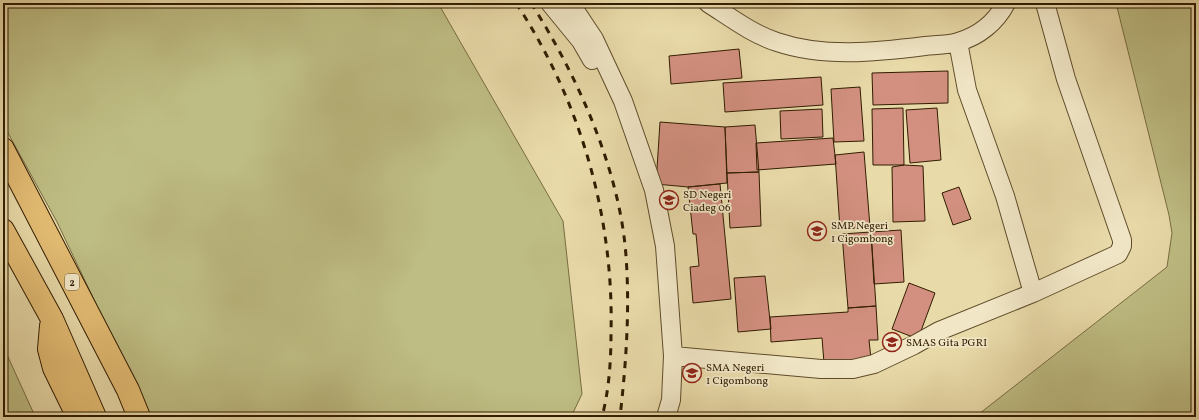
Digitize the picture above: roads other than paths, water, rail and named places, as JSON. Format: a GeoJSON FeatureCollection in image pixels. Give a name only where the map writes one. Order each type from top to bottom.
{"type":"FeatureCollection","features":[{"type":"Feature","properties":{"kind":"highway","name":"2"},"geometry":{"type":"LineString","coordinates":[[3,149],[128,390],[139,417]]}},
{"type":"Feature","properties":{"kind":"highway"},"geometry":{"type":"LineString","coordinates":[[3,230],[52,319],[95,417]]}},
{"type":"Feature","properties":{"kind":"highway"},"geometry":{"type":"LineString","coordinates":[[52,319],[49,350],[54,368],[78,417]]}},
{"type":"Feature","properties":{"kind":"street"},"geometry":{"type":"LineString","coordinates":[[550,3],[590,56],[607,94],[634,135]]}},
{"type":"Feature","properties":{"kind":"street"},"geometry":{"type":"LineString","coordinates":[[570,3],[594,39],[623,101],[654,190],[661,222],[673,356],[671,400],[666,417]]}},
{"type":"Feature","properties":{"kind":"street"},"geometry":{"type":"LineString","coordinates":[[708,3],[753,31],[775,42],[810,50],[863,52],[900,50],[958,42],[987,27],[996,20],[1006,3]]}},
{"type":"Feature","properties":{"kind":"street"},"geometry":{"type":"LineString","coordinates":[[673,356],[821,369],[854,369],[874,364],[914,346],[938,331],[1033,293],[1118,254],[1122,246],[1119,230],[1066,79],[1045,3]]}},
{"type":"Feature","properties":{"kind":"street"},"geometry":{"type":"LineString","coordinates":[[958,42],[967,90],[1005,196],[1033,293]]}},
{"type":"Feature","properties":{"kind":"railway"},"geometry":{"type":"LineString","coordinates":[[516,3],[539,40],[575,119],[589,160],[599,203],[606,246],[610,289],[611,333],[609,375],[602,417]]}},
{"type":"Feature","properties":{"kind":"railway"},"geometry":{"type":"LineString","coordinates":[[531,3],[548,31],[580,92],[594,124],[615,190],[622,223],[626,256],[628,296],[626,357],[620,417]]}},
{"type":"Feature","properties":{"kind":"place","name":"SD Negeri Ciadeg 06"},"geometry":{"type":"Point","coordinates":[669,200]}},
{"type":"Feature","properties":{"kind":"place","name":"SMP Negeri 1 Cigombong"},"geometry":{"type":"Point","coordinates":[817,231]}},
{"type":"Feature","properties":{"kind":"place","name":"SMAS Gita PGRI"},"geometry":{"type":"Point","coordinates":[892,342]}},
{"type":"Feature","properties":{"kind":"place","name":"SMA Negeri 1 Cigombong"},"geometry":{"type":"Point","coordinates":[692,373]}}]}
